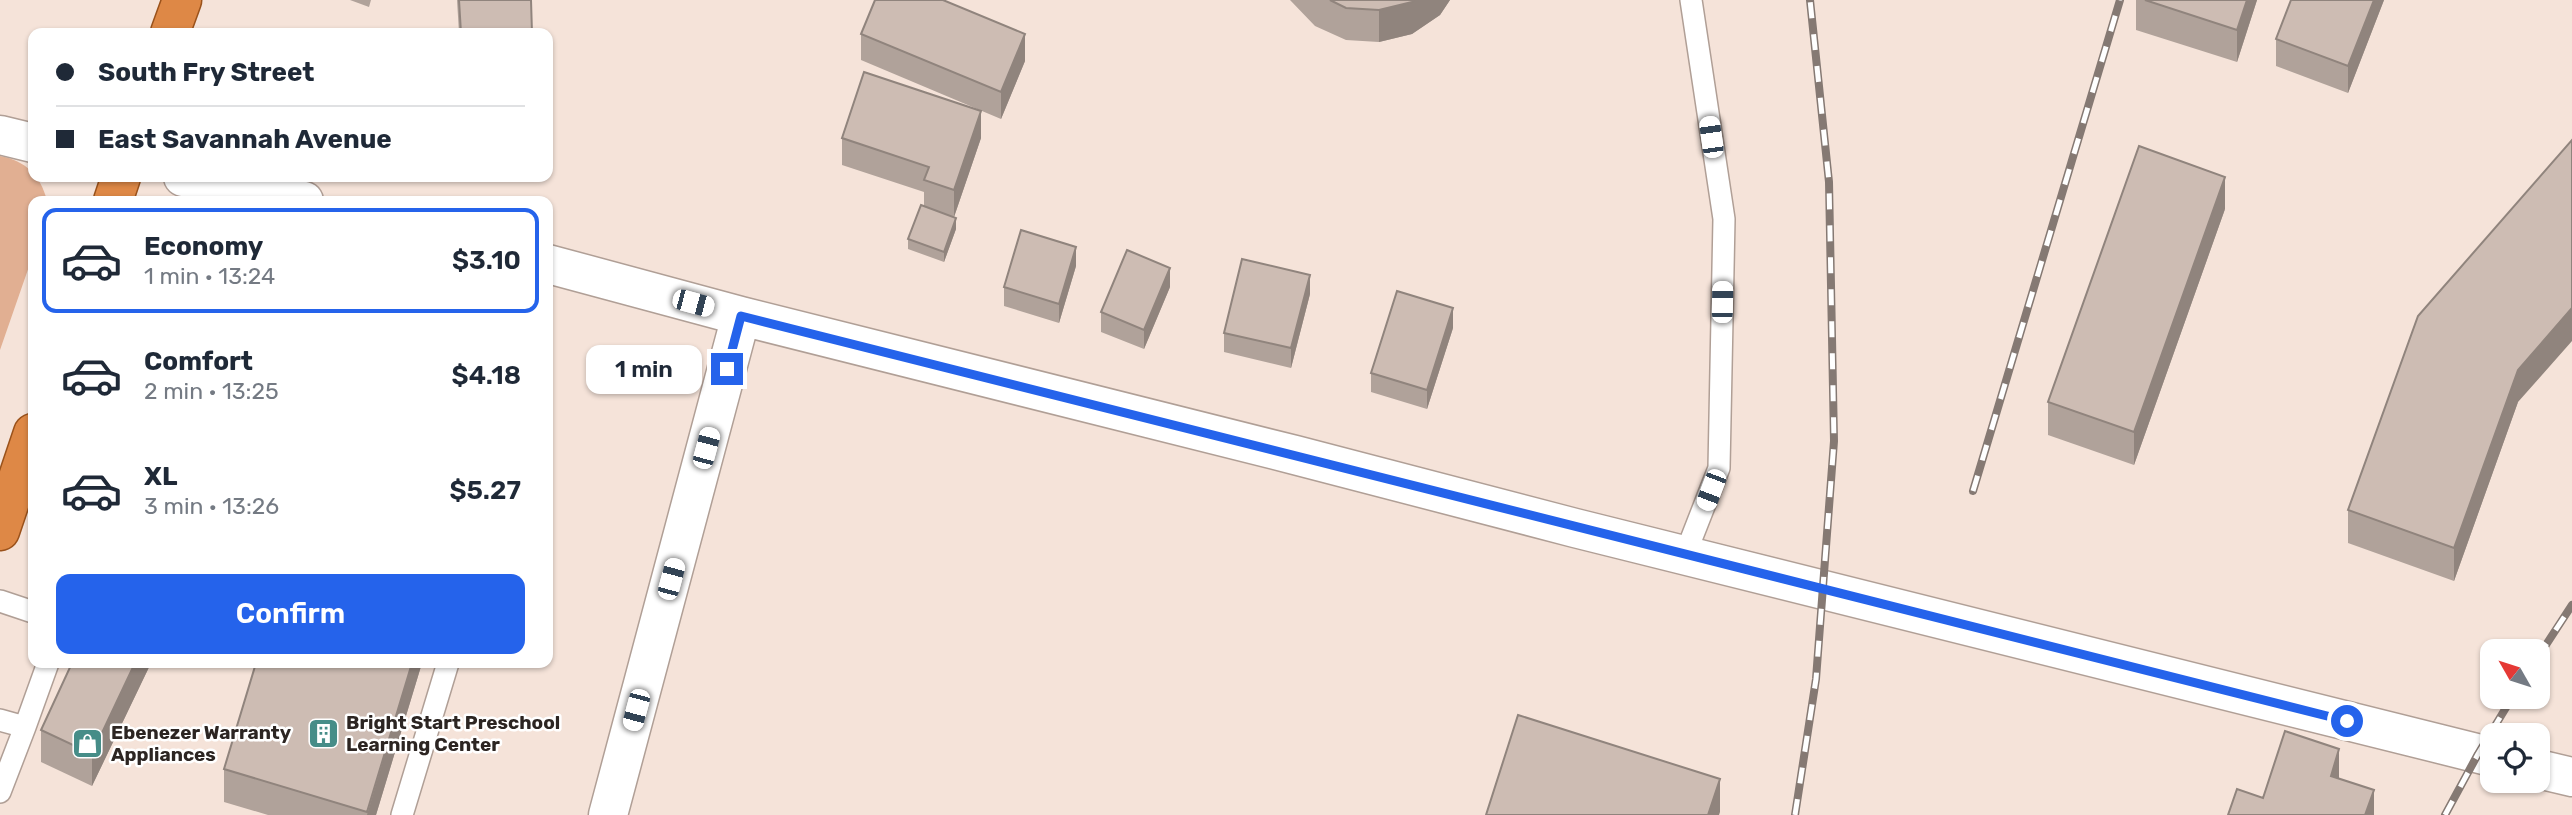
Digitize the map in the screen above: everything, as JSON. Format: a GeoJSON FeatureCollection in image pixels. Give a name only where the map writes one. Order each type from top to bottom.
{"type":"FeatureCollection","features":[{"type":"Feature","properties":{"kind":"highway"},"geometry":{"type":"LineString","coordinates":[[172,28],[182,0]]}},
{"type":"Feature","properties":{"kind":"highway"},"geometry":{"type":"LineString","coordinates":[[0,531],[28,448]]}},
{"type":"Feature","properties":{"kind":"street"},"geometry":{"type":"LineString","coordinates":[[0,135],[28,142]]}},
{"type":"Feature","properties":{"kind":"street"},"geometry":{"type":"LineString","coordinates":[[207,182],[274,196]]}},
{"type":"Feature","properties":{"kind":"street"},"geometry":{"type":"LineString","coordinates":[[553,265],[741,316],[2480,754]]}},
{"type":"Feature","properties":{"kind":"street"},"geometry":{"type":"LineString","coordinates":[[608,815],[741,316]]}},
{"type":"Feature","properties":{"kind":"street"},"geometry":{"type":"LineString","coordinates":[[2550,772],[2572,777]]}},
{"type":"Feature","properties":{"kind":"lane"},"geometry":{"type":"LineString","coordinates":[[1685,555],[1719,468],[1724,219],[1691,0]]}},
{"type":"Feature","properties":{"kind":"lane"},"geometry":{"type":"LineString","coordinates":[[0,601],[28,610]]}},
{"type":"Feature","properties":{"kind":"lane"},"geometry":{"type":"LineString","coordinates":[[0,792],[46,668]]}},
{"type":"Feature","properties":{"kind":"lane"},"geometry":{"type":"LineString","coordinates":[[402,815],[446,668]]}},
{"type":"Feature","properties":{"kind":"lane"},"geometry":{"type":"LineString","coordinates":[[0,720],[25,727]]}},
{"type":"Feature","properties":{"kind":"shaded area"},"geometry":{"type":"Polygon","coordinates":[[[0,156],[17,161],[28,168],[28,182],[39,182],[45,196],[28,196],[28,269],[0,350],[0,156]]]}},
{"type":"Feature","properties":{"kind":"building"},"geometry":{"type":"Polygon","coordinates":[[[459,0],[531,0],[532,28],[461,28],[459,0]]]}},
{"type":"Feature","properties":{"kind":"building"},"geometry":{"type":"Polygon","coordinates":[[[875,0],[943,0],[1025,34],[1001,92],[861,34],[875,0]]]}},
{"type":"Feature","properties":{"kind":"building"},"geometry":{"type":"Polygon","coordinates":[[[1330,0],[1414,0],[1379,10],[1346,8],[1330,0]]]}},
{"type":"Feature","properties":{"kind":"building"},"geometry":{"type":"Polygon","coordinates":[[[2145,0],[2247,0],[2237,30],[2145,0]]]}},
{"type":"Feature","properties":{"kind":"building"},"geometry":{"type":"Polygon","coordinates":[[[2291,0],[2374,0],[2348,66],[2276,39],[2291,0]]]}},
{"type":"Feature","properties":{"kind":"building"},"geometry":{"type":"Polygon","coordinates":[[[864,72],[981,111],[954,190],[924,180],[929,167],[842,138],[864,72]]]}},
{"type":"Feature","properties":{"kind":"building"},"geometry":{"type":"Polygon","coordinates":[[[2572,140],[2572,308],[2518,370],[2454,548],[2348,510],[2418,316],[2572,140]]]}},
{"type":"Feature","properties":{"kind":"building"},"geometry":{"type":"Polygon","coordinates":[[[2139,146],[2225,177],[2134,432],[2048,402],[2139,146]]]}},
{"type":"Feature","properties":{"kind":"building"},"geometry":{"type":"Polygon","coordinates":[[[921,205],[956,218],[944,252],[908,239],[921,205]]]}},
{"type":"Feature","properties":{"kind":"building"},"geometry":{"type":"Polygon","coordinates":[[[1021,230],[1076,247],[1059,304],[1004,287],[1021,230]]]}},
{"type":"Feature","properties":{"kind":"building"},"geometry":{"type":"Polygon","coordinates":[[[1127,250],[1170,268],[1144,330],[1101,312],[1127,250]]]}},
{"type":"Feature","properties":{"kind":"building"},"geometry":{"type":"Polygon","coordinates":[[[1242,259],[1310,275],[1291,348],[1224,333],[1242,259]]]}},
{"type":"Feature","properties":{"kind":"building"},"geometry":{"type":"Polygon","coordinates":[[[1397,291],[1453,308],[1427,390],[1371,373],[1397,291]]]}},
{"type":"Feature","properties":{"kind":"building"},"geometry":{"type":"Polygon","coordinates":[[[70,668],[133,668],[92,754],[41,730],[70,668]]]}},
{"type":"Feature","properties":{"kind":"building","name":"Bright Start Preschool Learning Center"},"geometry":{"type":"Polygon","coordinates":[[[254,668],[410,668],[367,812],[224,769],[254,668]]]}},
{"type":"Feature","properties":{"kind":"building"},"geometry":{"type":"Polygon","coordinates":[[[1518,715],[1720,779],[1708,815],[1486,815],[1518,715]]]}},
{"type":"Feature","properties":{"kind":"building"},"geometry":{"type":"Polygon","coordinates":[[[2285,731],[2339,749],[2331,776],[2374,790],[2365,815],[2228,815],[2237,789],[2263,798],[2285,731]]]}},
{"type":"Feature","properties":{"kind":"railway"},"geometry":{"type":"LineString","coordinates":[[1795,815],[1816,679],[1834,441],[1829,182],[1810,0]]}},
{"type":"Feature","properties":{"kind":"railway"},"geometry":{"type":"LineString","coordinates":[[1973,491],[2120,0]]}},
{"type":"Feature","properties":{"kind":"railway"},"geometry":{"type":"LineString","coordinates":[[2550,639],[2572,605]]}},
{"type":"Feature","properties":{"kind":"railway"},"geometry":{"type":"LineString","coordinates":[[2445,815],[2505,709]]}},
{"type":"Feature","properties":{"kind":"place","name":"Bright Start Preschool Learning Center"},"geometry":{"type":"Point","coordinates":[323,733]}},
{"type":"Feature","properties":{"kind":"place","name":"Ebenezer Warranty Appliances"},"geometry":{"type":"Point","coordinates":[88,743]}},
{"type":"Feature","properties":{"kind":"route"},"geometry":{"type":"LineString","coordinates":[[727,369],[741,316],[2347,721]]}}]}
